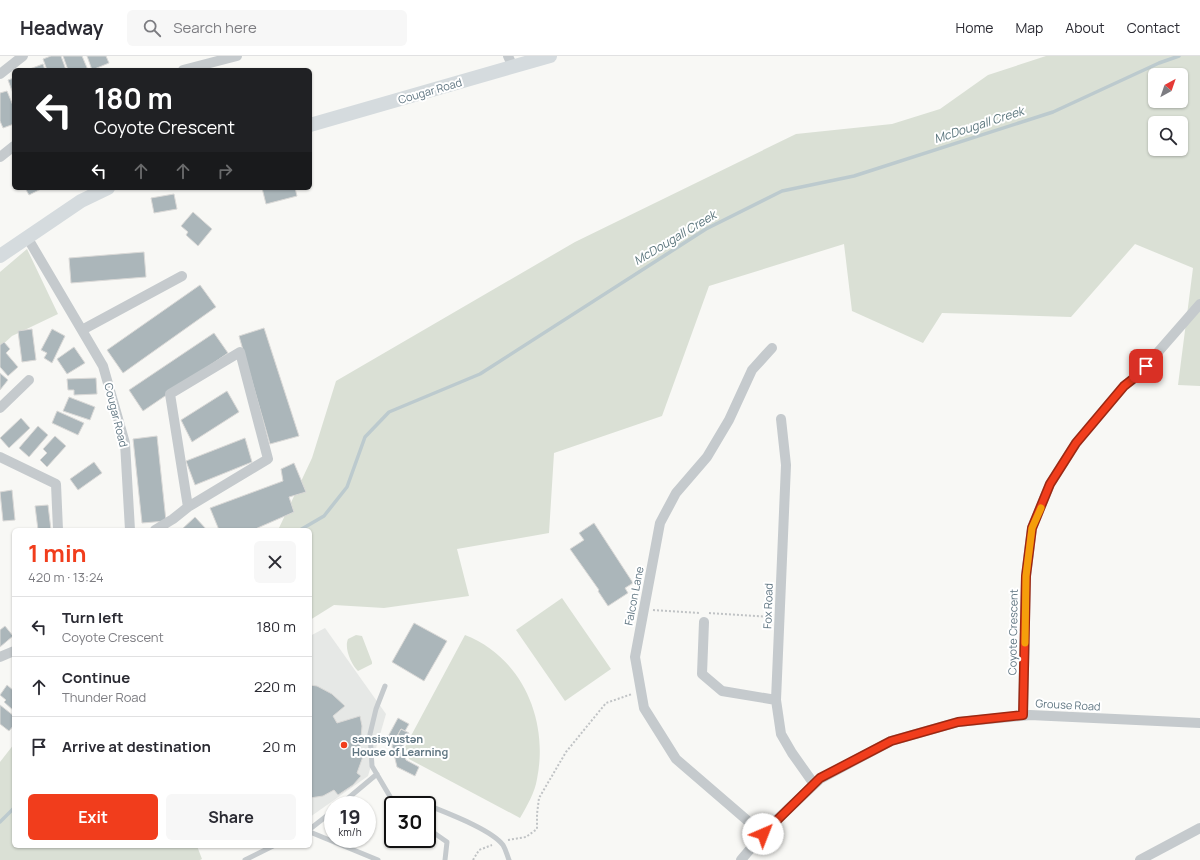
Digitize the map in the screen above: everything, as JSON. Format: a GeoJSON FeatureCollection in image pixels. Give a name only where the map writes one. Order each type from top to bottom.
{"type":"FeatureCollection","features":[{"type":"Feature","properties":{"kind":"street"},"geometry":{"type":"LineString","coordinates":[[0,74],[23,56]]}},
{"type":"Feature","properties":{"kind":"street"},"geometry":{"type":"LineString","coordinates":[[191,68],[237,56]]}},
{"type":"Feature","properties":{"kind":"street","name":"Cougar Road"},"geometry":{"type":"LineString","coordinates":[[312,124],[511,61],[550,56]]}},
{"type":"Feature","properties":{"kind":"street"},"geometry":{"type":"LineString","coordinates":[[0,157],[12,148]]}},
{"type":"Feature","properties":{"kind":"street"},"geometry":{"type":"LineString","coordinates":[[0,256],[81,200],[104,190]]}},
{"type":"Feature","properties":{"kind":"street","name":"Cougar Road"},"geometry":{"type":"LineString","coordinates":[[27,237],[103,366],[125,443],[130,528]]}},
{"type":"Feature","properties":{"kind":"street"},"geometry":{"type":"LineString","coordinates":[[82,330],[182,276]]}},
{"type":"Feature","properties":{"kind":"street","name":"Coyote Crescent"},"geometry":{"type":"LineString","coordinates":[[1023,715],[1026,576],[1032,528],[1050,484],[1076,443],[1124,386],[1138,375],[1200,304]]}},
{"type":"Feature","properties":{"kind":"street","name":"Falcon Lane"},"geometry":{"type":"LineString","coordinates":[[763,834],[676,759],[644,708],[635,656],[660,523],[676,493],[706,457],[729,420],[752,370],[772,348]]}},
{"type":"Feature","properties":{"kind":"street"},"geometry":{"type":"LineString","coordinates":[[158,528],[188,507],[268,459],[240,352],[170,394],[188,507]]}},
{"type":"Feature","properties":{"kind":"street"},"geometry":{"type":"LineString","coordinates":[[0,408],[29,380]]}},
{"type":"Feature","properties":{"kind":"street","name":"Fox Road"},"geometry":{"type":"LineString","coordinates":[[782,419],[786,465],[776,700],[781,734],[792,753],[814,784]]}},
{"type":"Feature","properties":{"kind":"street"},"geometry":{"type":"LineString","coordinates":[[0,457],[56,484],[58,528]]}},
{"type":"Feature","properties":{"kind":"street"},"geometry":{"type":"LineString","coordinates":[[704,616],[702,674],[722,691],[776,700]]}},
{"type":"Feature","properties":{"kind":"street"},"geometry":{"type":"LineString","coordinates":[[0,657],[12,652]]}},
{"type":"Feature","properties":{"kind":"street","name":"Grouse Road"},"geometry":{"type":"LineString","coordinates":[[741,860],[763,834],[820,778],[891,741],[958,722],[1023,715],[1200,723]]}},
{"type":"Feature","properties":{"kind":"street"},"geometry":{"type":"LineString","coordinates":[[1140,860],[1200,828]]}},
{"type":"Feature","properties":{"kind":"lane"},"geometry":{"type":"LineString","coordinates":[[385,686],[376,709],[370,734],[372,766],[390,796]]}},
{"type":"Feature","properties":{"kind":"lane"},"geometry":{"type":"LineString","coordinates":[[351,796],[377,774]]}},
{"type":"Feature","properties":{"kind":"lane"},"geometry":{"type":"LineString","coordinates":[[436,809],[480,827],[499,842],[506,852],[508,860]]}},
{"type":"Feature","properties":{"kind":"lane"},"geometry":{"type":"LineString","coordinates":[[312,828],[324,818]]}},
{"type":"Feature","properties":{"kind":"lane"},"geometry":{"type":"LineString","coordinates":[[312,831],[378,860]]}},
{"type":"Feature","properties":{"kind":"lane"},"geometry":{"type":"LineString","coordinates":[[436,834],[447,842],[445,860]]}},
{"type":"Feature","properties":{"kind":"lane"},"geometry":{"type":"LineString","coordinates":[[245,860],[269,848]]}},
{"type":"Feature","properties":{"kind":"path"},"geometry":{"type":"LineString","coordinates":[[644,610],[704,616],[779,617]]}},
{"type":"Feature","properties":{"kind":"path"},"geometry":{"type":"LineString","coordinates":[[505,840],[526,837],[537,829],[537,814],[540,798],[566,752],[606,703],[641,691]]}},
{"type":"Feature","properties":{"kind":"path"},"geometry":{"type":"LineString","coordinates":[[473,860],[479,850],[496,842]]}},
{"type":"Feature","properties":{"kind":"shaded area"},"geometry":{"type":"Polygon","coordinates":[[[1046,56],[1200,56],[1200,386],[1178,385],[1193,268],[1135,244],[1071,317],[942,313],[923,343],[852,311],[844,244],[709,286],[662,416],[554,453],[549,533],[457,549],[469,596],[384,608],[334,605],[312,619],[312,528],[279,528],[312,458],[336,381],[575,242],[796,134],[892,124],[940,109],[988,75],[1046,56]]]}},
{"type":"Feature","properties":{"kind":"shaded area"},"geometry":{"type":"Polygon","coordinates":[[[27,249],[58,314],[12,336],[0,347],[0,272],[27,249]]]}},
{"type":"Feature","properties":{"kind":"shaded area"},"geometry":{"type":"Polygon","coordinates":[[[562,598],[611,669],[565,701],[516,630],[562,598]]]}},
{"type":"Feature","properties":{"kind":"shaded area","name":"sənsisyustən House of Learning"},"geometry":{"type":"Polygon","coordinates":[[[325,628],[386,714],[368,776],[340,796],[324,796],[324,807],[312,816],[312,635],[325,628]]]}},
{"type":"Feature","properties":{"kind":"shaded area"},"geometry":{"type":"Polygon","coordinates":[[[356,635],[362,636],[372,662],[372,664],[358,671],[351,660],[347,647],[348,639],[356,635]]]}},
{"type":"Feature","properties":{"kind":"shaded area"},"geometry":{"type":"Polygon","coordinates":[[[465,635],[485,645],[502,658],[516,675],[527,693],[535,713],[539,735],[540,757],[537,779],[533,794],[520,818],[409,759],[405,747],[465,635]]]}},
{"type":"Feature","properties":{"kind":"shaded area"},"geometry":{"type":"Polygon","coordinates":[[[12,747],[12,848],[198,848],[202,859],[0,860],[0,762],[12,747]]]}},
{"type":"Feature","properties":{"kind":"building"},"geometry":{"type":"Polygon","coordinates":[[[51,56],[61,56],[65,68],[46,68],[43,59],[51,56]]]}},
{"type":"Feature","properties":{"kind":"building"},"geometry":{"type":"Polygon","coordinates":[[[63,56],[82,56],[87,68],[67,68],[63,56]]]}},
{"type":"Feature","properties":{"kind":"building"},"geometry":{"type":"Polygon","coordinates":[[[87,56],[106,56],[109,63],[97,68],[91,68],[87,56]]]}},
{"type":"Feature","properties":{"kind":"building"},"geometry":{"type":"Polygon","coordinates":[[[43,64],[44,68],[32,68],[43,64]]]}},
{"type":"Feature","properties":{"kind":"building"},"geometry":{"type":"Polygon","coordinates":[[[12,79],[12,91],[8,80],[12,79]]]}},
{"type":"Feature","properties":{"kind":"building"},"geometry":{"type":"Polygon","coordinates":[[[7,91],[12,103],[12,125],[3,128],[0,121],[0,93],[7,91]]]}},
{"type":"Feature","properties":{"kind":"building"},"geometry":{"type":"Polygon","coordinates":[[[26,190],[39,190],[29,195],[26,190]]]}},
{"type":"Feature","properties":{"kind":"building"},"geometry":{"type":"Polygon","coordinates":[[[262,190],[296,190],[297,196],[266,204],[262,190]]]}},
{"type":"Feature","properties":{"kind":"building"},"geometry":{"type":"Polygon","coordinates":[[[174,194],[177,209],[154,213],[151,198],[174,194]]]}},
{"type":"Feature","properties":{"kind":"building"},"geometry":{"type":"Polygon","coordinates":[[[193,212],[212,229],[198,246],[186,235],[188,232],[181,226],[193,212]]]}},
{"type":"Feature","properties":{"kind":"building"},"geometry":{"type":"Polygon","coordinates":[[[144,252],[146,277],[71,283],[69,258],[144,252]]]}},
{"type":"Feature","properties":{"kind":"building"},"geometry":{"type":"Polygon","coordinates":[[[200,285],[216,307],[123,373],[107,350],[200,285]]]}},
{"type":"Feature","properties":{"kind":"building"},"geometry":{"type":"Polygon","coordinates":[[[264,328],[299,436],[270,444],[239,336],[264,328]]]}},
{"type":"Feature","properties":{"kind":"building"},"geometry":{"type":"Polygon","coordinates":[[[32,329],[36,360],[22,362],[18,331],[32,329]]]}},
{"type":"Feature","properties":{"kind":"building"},"geometry":{"type":"Polygon","coordinates":[[[52,329],[65,336],[52,363],[44,358],[47,353],[41,350],[52,329]]]}},
{"type":"Feature","properties":{"kind":"building"},"geometry":{"type":"Polygon","coordinates":[[[214,333],[228,353],[143,411],[129,390],[214,333]]]}},
{"type":"Feature","properties":{"kind":"building"},"geometry":{"type":"Polygon","coordinates":[[[4,342],[10,349],[6,353],[18,367],[8,376],[0,367],[0,345],[4,342]]]}},
{"type":"Feature","properties":{"kind":"building"},"geometry":{"type":"Polygon","coordinates":[[[74,347],[85,363],[67,374],[57,359],[74,347]]]}},
{"type":"Feature","properties":{"kind":"building"},"geometry":{"type":"Polygon","coordinates":[[[0,373],[8,380],[0,390],[0,373]]]}},
{"type":"Feature","properties":{"kind":"building"},"geometry":{"type":"Polygon","coordinates":[[[96,378],[97,394],[74,395],[74,390],[68,390],[67,379],[96,378]]]}},
{"type":"Feature","properties":{"kind":"building"},"geometry":{"type":"Polygon","coordinates":[[[227,391],[239,412],[192,442],[181,420],[227,391]]]}},
{"type":"Feature","properties":{"kind":"building"},"geometry":{"type":"Polygon","coordinates":[[[69,397],[95,407],[90,420],[63,411],[69,397]]]}},
{"type":"Feature","properties":{"kind":"building"},"geometry":{"type":"Polygon","coordinates":[[[57,411],[84,423],[78,435],[52,423],[57,411]]]}},
{"type":"Feature","properties":{"kind":"building"},"geometry":{"type":"Polygon","coordinates":[[[21,418],[30,428],[9,448],[0,438],[21,418]]]}},
{"type":"Feature","properties":{"kind":"building"},"geometry":{"type":"Polygon","coordinates":[[[38,426],[48,435],[29,457],[19,448],[38,426]]]}},
{"type":"Feature","properties":{"kind":"building"},"geometry":{"type":"Polygon","coordinates":[[[55,436],[66,446],[47,467],[40,460],[47,453],[43,449],[55,436]]]}},
{"type":"Feature","properties":{"kind":"building"},"geometry":{"type":"Polygon","coordinates":[[[157,436],[166,521],[142,523],[133,439],[157,436]]]}},
{"type":"Feature","properties":{"kind":"building"},"geometry":{"type":"Polygon","coordinates":[[[245,438],[252,462],[195,485],[186,461],[245,438]]]}},
{"type":"Feature","properties":{"kind":"building"},"geometry":{"type":"Polygon","coordinates":[[[94,462],[102,473],[78,490],[70,479],[94,462]]]}},
{"type":"Feature","properties":{"kind":"building"},"geometry":{"type":"Polygon","coordinates":[[[294,463],[306,492],[289,497],[294,512],[258,528],[218,528],[210,508],[283,481],[281,469],[294,463]]]}},
{"type":"Feature","properties":{"kind":"building"},"geometry":{"type":"Polygon","coordinates":[[[12,490],[15,520],[3,521],[0,492],[12,490]]]}},
{"type":"Feature","properties":{"kind":"building"},"geometry":{"type":"Polygon","coordinates":[[[48,505],[51,528],[38,528],[35,506],[48,505]]]}},
{"type":"Feature","properties":{"kind":"building"},"geometry":{"type":"Polygon","coordinates":[[[195,517],[205,528],[183,528],[195,517]]]}},
{"type":"Feature","properties":{"kind":"building"},"geometry":{"type":"Polygon","coordinates":[[[594,523],[633,583],[625,588],[628,593],[608,606],[598,591],[599,590],[570,549],[584,540],[579,533],[594,523]]]}},
{"type":"Feature","properties":{"kind":"building"},"geometry":{"type":"Polygon","coordinates":[[[414,623],[447,641],[424,681],[392,662],[414,623]]]}},
{"type":"Feature","properties":{"kind":"building"},"geometry":{"type":"Polygon","coordinates":[[[5,626],[12,637],[0,647],[0,630],[5,626]]]}},
{"type":"Feature","properties":{"kind":"building"},"geometry":{"type":"Polygon","coordinates":[[[7,685],[12,689],[12,709],[4,702],[6,700],[0,695],[7,685]]]}},
{"type":"Feature","properties":{"kind":"building"},"geometry":{"type":"Polygon","coordinates":[[[312,685],[317,686],[332,694],[345,706],[333,716],[337,723],[360,716],[362,726],[360,750],[365,751],[357,773],[361,776],[353,785],[338,795],[334,790],[323,796],[312,798],[312,685]]]}},
{"type":"Feature","properties":{"kind":"building"},"geometry":{"type":"Polygon","coordinates":[[[0,705],[12,714],[12,727],[9,731],[0,724],[0,705]]]}},
{"type":"Feature","properties":{"kind":"building"},"geometry":{"type":"Polygon","coordinates":[[[398,718],[409,724],[405,731],[401,729],[392,745],[385,742],[398,718]]]}},
{"type":"Feature","properties":{"kind":"building"},"geometry":{"type":"Polygon","coordinates":[[[401,729],[409,733],[402,748],[406,760],[419,767],[415,776],[397,767],[392,746],[401,729]]]}},
{"type":"Feature","properties":{"kind":"waterway","name":"McDougall Creek"},"geometry":{"type":"LineString","coordinates":[[303,528],[324,516],[347,487],[365,437],[389,412],[480,374],[706,229],[782,191],[854,176],[1053,112],[1159,63],[1179,56]]}},
{"type":"Feature","properties":{"kind":"waterway","name":"McDougall Creek"},"geometry":{"type":"LineString","coordinates":[[0,822],[12,810]]}},
{"type":"Feature","properties":{"kind":"slow traffic"},"geometry":{"type":"LineString","coordinates":[[1025,643],[1026,576],[1032,528],[1041,508]]}},
{"type":"Feature","properties":{"kind":"place","name":"sənsisyustən House of Learning"},"geometry":{"type":"Point","coordinates":[344,745]}},
{"type":"Feature","properties":{"kind":"route"},"geometry":{"type":"LineString","coordinates":[[763,834],[820,778],[891,741],[958,722],[1023,715],[1026,576],[1032,528],[1050,484],[1076,443],[1124,386],[1138,375],[1146,366]]}}]}
